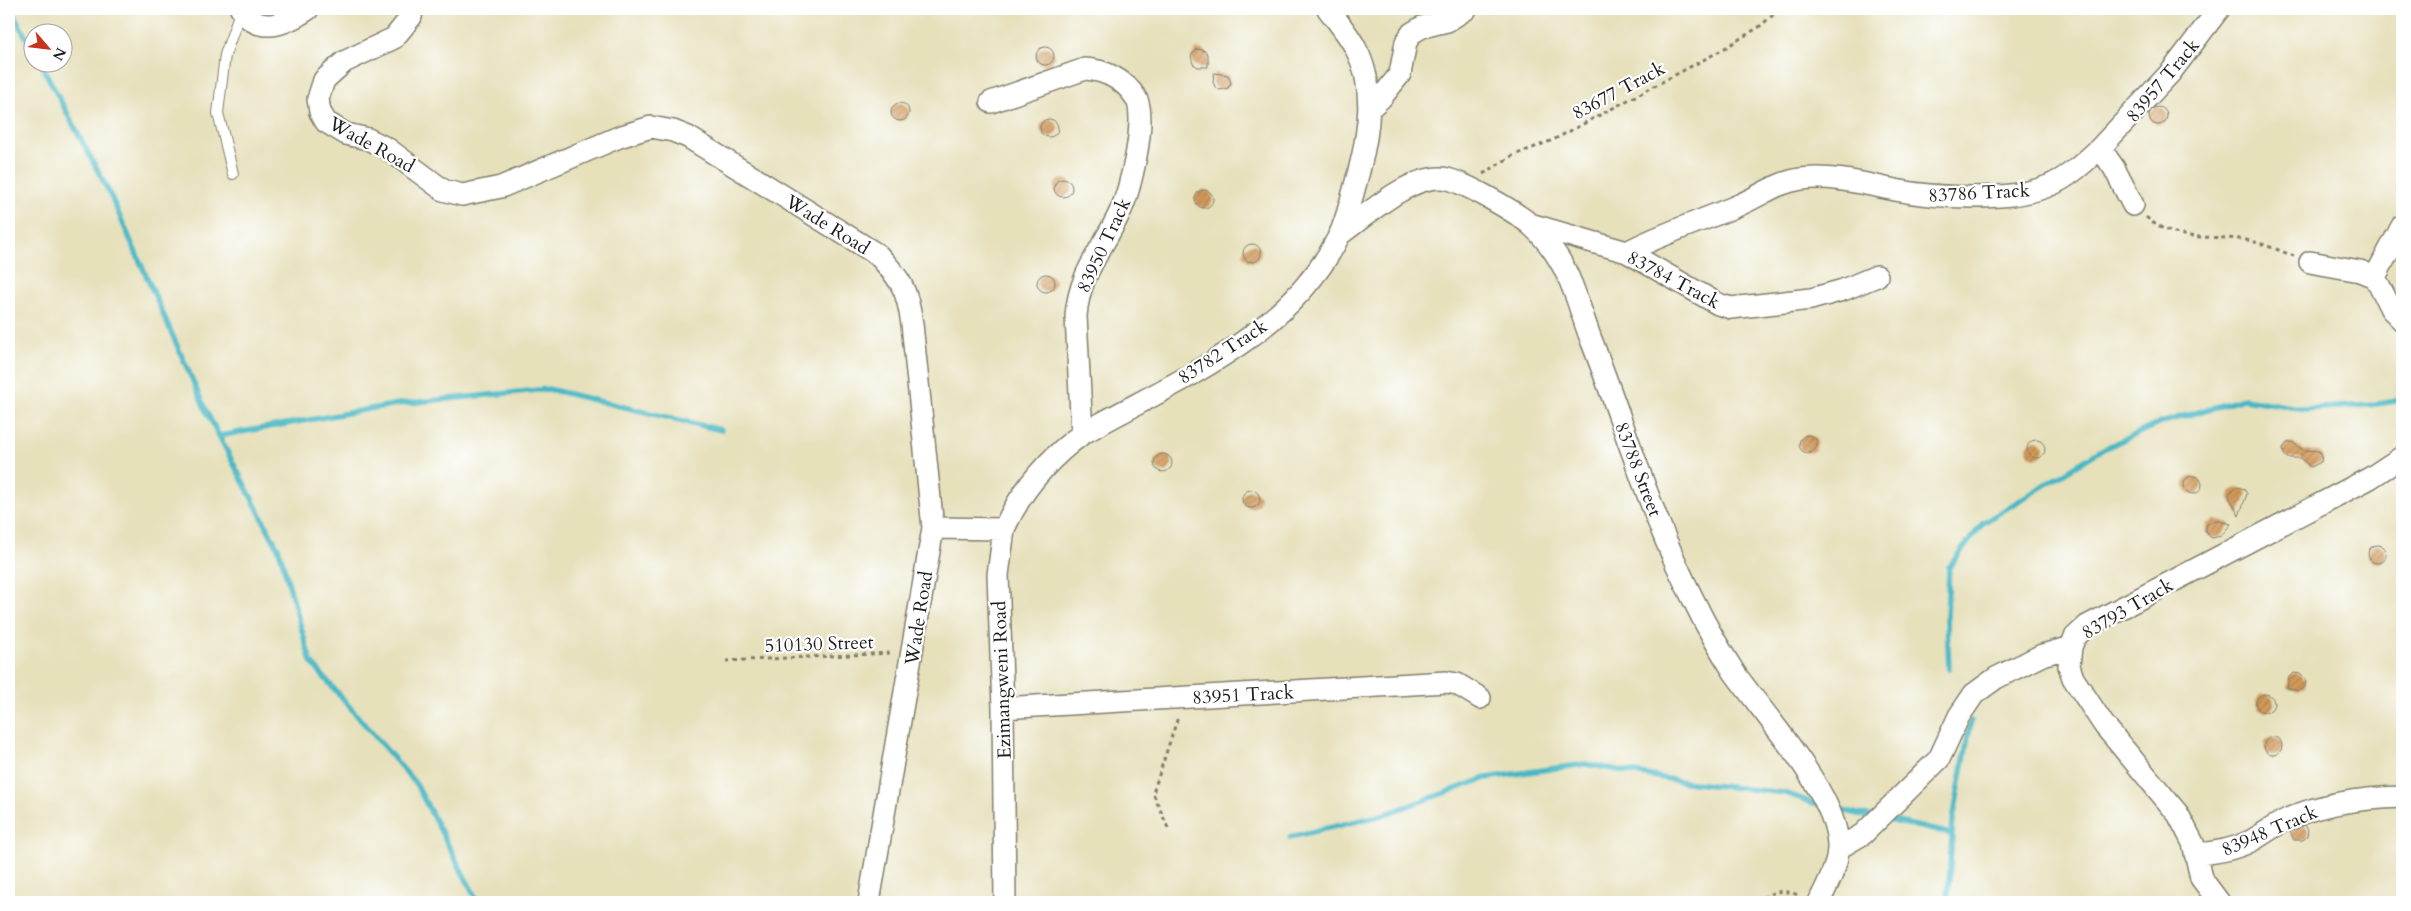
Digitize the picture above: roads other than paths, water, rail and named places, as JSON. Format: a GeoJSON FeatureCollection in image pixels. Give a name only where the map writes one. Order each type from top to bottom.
{"type":"FeatureCollection","features":[{"type":"Feature","properties":{"kind":"street"},"geometry":{"type":"LineString","coordinates":[[241,9],[247,17],[259,24],[271,25],[291,21],[308,9]]}},
{"type":"Feature","properties":{"kind":"street","name":"Wade Road"},"geometry":{"type":"LineString","coordinates":[[412,9],[411,17],[394,38],[344,62],[324,80],[318,99],[320,112],[326,122],[346,134],[368,140],[388,149],[443,190],[462,195],[501,187],[619,138],[651,127],[673,131],[688,137],[878,255],[898,276],[908,295],[924,424],[933,528],[869,902]]}},
{"type":"Feature","properties":{"kind":"street","name":"83782 Track"},"geometry":{"type":"LineString","coordinates":[[1004,529],[1024,490],[1065,446],[1082,434],[1216,361],[1253,335],[1289,303],[1312,278],[1339,235],[1364,152],[1369,109],[1364,69],[1356,49],[1328,9]]}},
{"type":"Feature","properties":{"kind":"street"},"geometry":{"type":"LineString","coordinates":[[1369,109],[1381,98],[1400,74],[1406,42],[1412,33],[1422,27],[1447,21],[1466,9]]}},
{"type":"Feature","properties":{"kind":"street","name":"83957 Track"},"geometry":{"type":"LineString","coordinates":[[2100,148],[2171,72],[2219,9]]}},
{"type":"Feature","properties":{"kind":"street","name":"83950 Track"},"geometry":{"type":"LineString","coordinates":[[992,102],[1085,69],[1098,70],[1112,76],[1126,86],[1137,99],[1140,118],[1137,149],[1129,188],[1120,212],[1087,272],[1077,301],[1076,316],[1082,434]]}},
{"type":"Feature","properties":{"kind":"street"},"geometry":{"type":"LineString","coordinates":[[2100,148],[2114,168],[2133,205]]}},
{"type":"Feature","properties":{"kind":"street","name":"83786 Track"},"geometry":{"type":"LineString","coordinates":[[1627,252],[1666,233],[1744,203],[1771,187],[1801,179],[1832,178],[1925,196],[2013,194],[2032,192],[2050,185],[2100,148]]}},
{"type":"Feature","properties":{"kind":"street","name":"83788 Street"},"geometry":{"type":"LineString","coordinates":[[1339,235],[1401,190],[1427,180],[1452,180],[1530,224],[1549,244],[1570,282],[1643,483],[1695,604],[1733,670],[1818,787],[1835,820],[1839,848],[1832,875],[1811,899]]}},
{"type":"Feature","properties":{"kind":"street","name":"83784 Track"},"geometry":{"type":"LineString","coordinates":[[1530,224],[1627,252],[1718,304],[1731,308],[1811,299],[1843,290],[1876,276]]}},
{"type":"Feature","properties":{"kind":"street"},"geometry":{"type":"LineString","coordinates":[[2375,276],[2402,226]]}},
{"type":"Feature","properties":{"kind":"street"},"geometry":{"type":"LineString","coordinates":[[2310,262],[2360,271],[2375,276],[2391,309],[2402,320]]}},
{"type":"Feature","properties":{"kind":"street","name":"83793 Track"},"geometry":{"type":"LineString","coordinates":[[2219,902],[2201,878],[2190,836],[2178,814],[2104,725],[2073,678],[2069,666],[2071,647],[2075,636],[2088,626],[2370,478],[2402,458]]}},
{"type":"Feature","properties":{"kind":"street"},"geometry":{"type":"LineString","coordinates":[[933,528],[1004,529]]}},
{"type":"Feature","properties":{"kind":"street","name":"Ezimangweni Road"},"geometry":{"type":"LineString","coordinates":[[1004,529],[998,575],[1003,708],[1005,902]]}},
{"type":"Feature","properties":{"kind":"street"},"geometry":{"type":"LineString","coordinates":[[1839,848],[1863,834],[1939,759],[1959,716],[1974,694],[1996,678],[2042,655],[2071,647]]}},
{"type":"Feature","properties":{"kind":"street","name":"83951 Track"},"geometry":{"type":"LineString","coordinates":[[1003,708],[1446,682],[1457,684],[1480,698]]}},
{"type":"Feature","properties":{"kind":"street","name":"83948 Track"},"geometry":{"type":"LineString","coordinates":[[2195,854],[2231,849],[2250,842],[2290,818],[2334,804],[2369,798],[2402,797]]}},
{"type":"Feature","properties":{"kind":"lane"},"geometry":{"type":"LineString","coordinates":[[233,174],[218,113],[225,54],[241,9]]}},
{"type":"Feature","properties":{"kind":"waterway"},"geometry":{"type":"LineString","coordinates":[[11,9],[22,30]]}},
{"type":"Feature","properties":{"kind":"waterway"},"geometry":{"type":"LineString","coordinates":[[45,72],[110,194],[207,413],[279,550],[311,662],[416,784],[478,902]]}},
{"type":"Feature","properties":{"kind":"waterway"},"geometry":{"type":"LineString","coordinates":[[219,436],[398,404],[548,389],[721,430]]}},
{"type":"Feature","properties":{"kind":"waterway"},"geometry":{"type":"LineString","coordinates":[[1949,669],[1947,618],[1949,567],[1983,523],[2103,449],[2160,423],[2244,399],[2305,409],[2370,405],[2402,400]]}},
{"type":"Feature","properties":{"kind":"waterway"},"geometry":{"type":"LineString","coordinates":[[1945,902],[1948,897],[1953,820],[1971,721]]}},
{"type":"Feature","properties":{"kind":"waterway"},"geometry":{"type":"LineString","coordinates":[[1290,837],[1383,815],[1486,778],[1585,764],[1685,782],[1785,793],[1819,805]]}},
{"type":"Feature","properties":{"kind":"waterway"},"geometry":{"type":"LineString","coordinates":[[1835,809],[1872,817]]}},
{"type":"Feature","properties":{"kind":"waterway"},"geometry":{"type":"LineString","coordinates":[[1884,819],[1952,834]]}}]}
